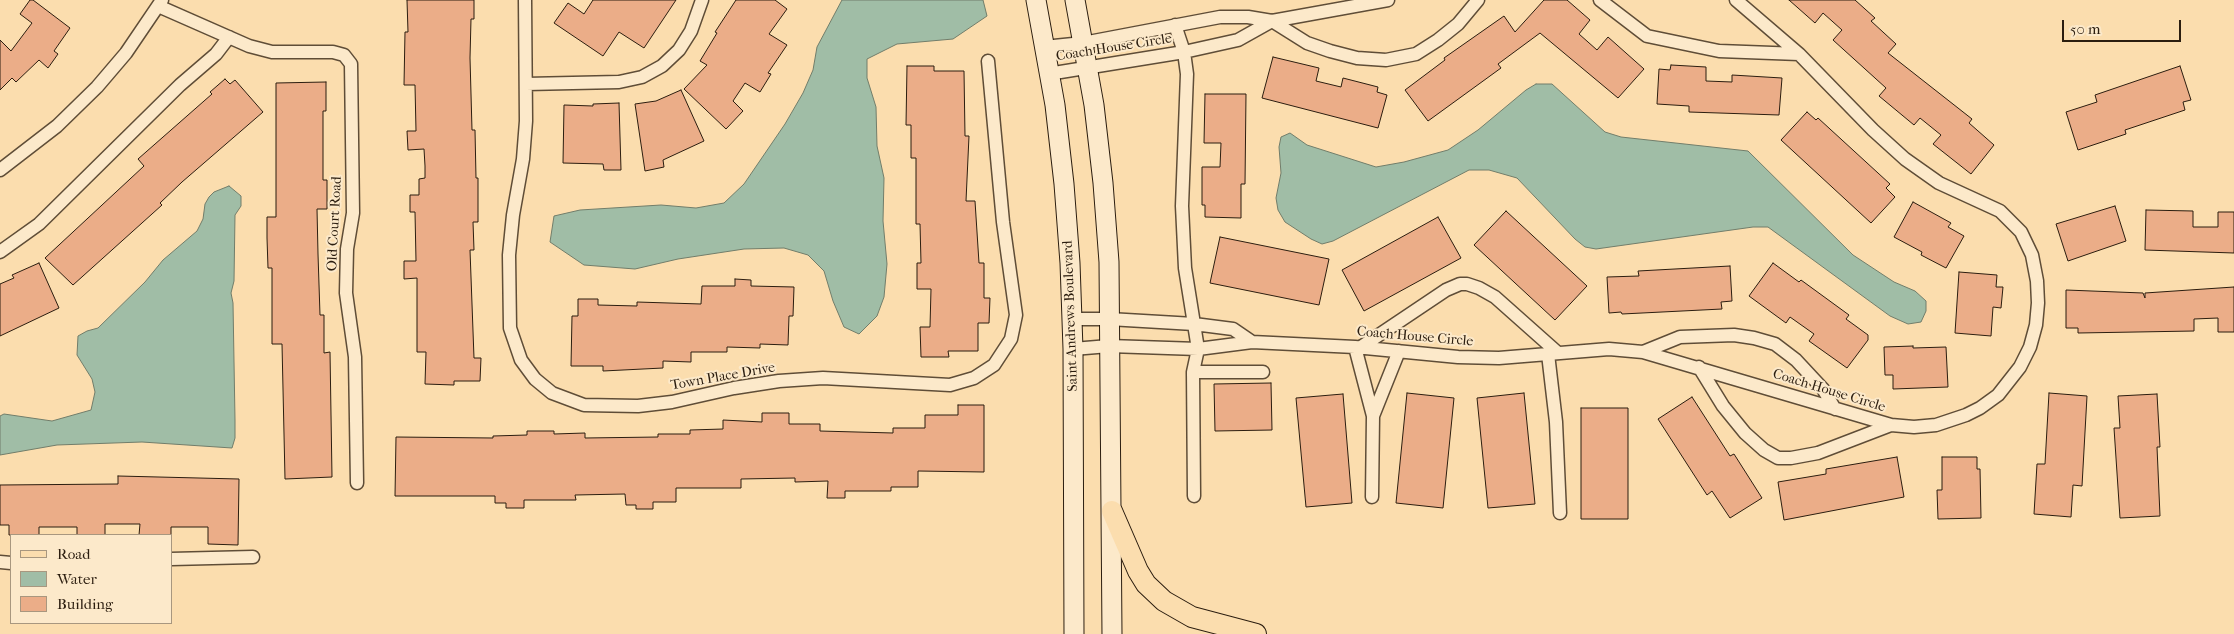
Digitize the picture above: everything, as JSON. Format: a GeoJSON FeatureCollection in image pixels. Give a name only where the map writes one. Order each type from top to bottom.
{"type":"FeatureCollection","features":[{"type":"Feature","properties":{"kind":"main road"},"geometry":{"type":"LineString","coordinates":[[1112,511],[1138,571],[1146,584],[1164,601],[1192,617],[1256,634]]}},
{"type":"Feature","properties":{"kind":"street","name":"Town Place Drive"},"geometry":{"type":"LineString","coordinates":[[525,0],[526,84],[524,148],[513,215],[509,255],[509,317],[516,350],[527,370],[534,378],[545,389],[566,399],[596,406],[638,406],[672,402],[734,388],[779,381],[823,378],[950,385],[974,378],[994,365],[1011,339],[1016,315],[1003,222],[988,61]]}},
{"type":"Feature","properties":{"kind":"street"},"geometry":{"type":"LineString","coordinates":[[526,84],[620,82],[642,77],[662,66],[679,50],[691,31],[702,0]]}},
{"type":"Feature","properties":{"kind":"street","name":"Saint Andrews Boulevard"},"geometry":{"type":"LineString","coordinates":[[1036,0],[1055,105],[1064,184],[1073,349],[1074,634]]}},
{"type":"Feature","properties":{"kind":"street"},"geometry":{"type":"LineString","coordinates":[[1075,0],[1087,66],[1103,183],[1109,262],[1112,634]]}},
{"type":"Feature","properties":{"kind":"street","name":"Coach House Circle"},"geometry":{"type":"LineString","coordinates":[[1048,74],[1087,66],[1184,52],[1238,40],[1272,21],[1388,0]]}},
{"type":"Feature","properties":{"kind":"street"},"geometry":{"type":"LineString","coordinates":[[1272,21],[1307,43],[1357,58],[1386,60],[1416,54],[1438,40],[1458,24],[1478,0]]}},
{"type":"Feature","properties":{"kind":"street"},"geometry":{"type":"LineString","coordinates":[[1600,0],[1647,36],[1719,51],[1799,54]]}},
{"type":"Feature","properties":{"kind":"street","name":"Coach House Circle"},"geometry":{"type":"LineString","coordinates":[[1073,349],[1110,346],[1198,349],[1252,342],[1358,347],[1458,358],[1499,358],[1609,349],[1643,352],[1699,367],[1891,426],[1914,427],[1950,422],[1980,408],[2007,386],[2020,367],[2030,347],[2036,325],[2038,303],[2037,280],[2028,243],[2013,222],[1989,205],[1939,183],[1905,159],[1873,130],[1799,54],[1736,0]]}},
{"type":"Feature","properties":{"kind":"street"},"geometry":{"type":"LineString","coordinates":[[0,170],[57,126],[97,87],[126,53],[160,3]]}},
{"type":"Feature","properties":{"kind":"street","name":"Old Court Road"},"geometry":{"type":"LineString","coordinates":[[160,3],[249,46],[272,52],[333,52],[344,55],[351,64],[353,213],[347,249],[346,293],[355,357],[357,483]]}},
{"type":"Feature","properties":{"kind":"street","name":"Coach House Circle"},"geometry":{"type":"LineString","coordinates":[[1044,47],[1083,43],[1220,16],[1248,17],[1272,21]]}},
{"type":"Feature","properties":{"kind":"street","name":"Coach House Circle"},"geometry":{"type":"LineString","coordinates":[[1175,25],[1184,52],[1187,74],[1182,206],[1185,268],[1198,349]]}},
{"type":"Feature","properties":{"kind":"street"},"geometry":{"type":"LineString","coordinates":[[0,252],[39,224],[180,85],[216,54],[229,37]]}},
{"type":"Feature","properties":{"kind":"street"},"geometry":{"type":"LineString","coordinates":[[1372,497],[1374,416],[1358,347],[1446,290],[1460,284],[1467,284],[1495,297],[1553,353],[1560,513]]}},
{"type":"Feature","properties":{"kind":"street","name":"Coach House Circle"},"geometry":{"type":"LineString","coordinates":[[1072,319],[1109,319],[1194,324],[1233,329],[1252,342]]}},
{"type":"Feature","properties":{"kind":"street"},"geometry":{"type":"LineString","coordinates":[[1643,352],[1680,337],[1734,335],[1775,344],[1796,360],[1823,389],[1835,409]]}},
{"type":"Feature","properties":{"kind":"street"},"geometry":{"type":"LineString","coordinates":[[1194,496],[1193,372],[1198,349]]}},
{"type":"Feature","properties":{"kind":"street"},"geometry":{"type":"LineString","coordinates":[[1374,416],[1399,351]]}},
{"type":"Feature","properties":{"kind":"street"},"geometry":{"type":"LineString","coordinates":[[1699,367],[1723,406],[1745,433],[1764,450],[1778,458],[1792,458],[1818,453],[1891,426]]}},
{"type":"Feature","properties":{"kind":"street"},"geometry":{"type":"LineString","coordinates":[[1193,372],[1263,372]]}},
{"type":"Feature","properties":{"kind":"street"},"geometry":{"type":"LineString","coordinates":[[172,559],[254,557]]}},
{"type":"Feature","properties":{"kind":"water"},"geometry":{"type":"Polygon","coordinates":[[[842,0],[983,0],[987,16],[953,39],[897,44],[867,59],[867,78],[876,107],[877,146],[884,178],[883,221],[887,264],[884,297],[877,316],[859,334],[844,327],[833,301],[824,271],[808,255],[784,248],[744,249],[678,259],[635,269],[584,265],[550,242],[554,216],[580,210],[661,205],[696,208],[724,203],[744,184],[785,124],[803,93],[813,70],[817,47],[842,0]]]}},
{"type":"Feature","properties":{"kind":"water"},"geometry":{"type":"Polygon","coordinates":[[[1536,84],[1552,84],[1605,132],[1621,137],[1748,151],[1853,255],[1894,282],[1915,291],[1926,301],[1926,311],[1921,322],[1908,324],[1890,316],[1768,227],[1753,227],[1596,249],[1585,247],[1575,239],[1517,178],[1489,170],[1469,170],[1333,241],[1322,244],[1285,222],[1278,210],[1276,198],[1281,173],[1279,147],[1281,137],[1290,133],[1307,145],[1376,167],[1404,162],[1448,150],[1478,130],[1526,90],[1536,84]]]}},
{"type":"Feature","properties":{"kind":"water"},"geometry":{"type":"Polygon","coordinates":[[[229,186],[241,196],[241,206],[235,215],[234,281],[231,293],[233,303],[235,420],[235,438],[232,448],[142,442],[57,445],[0,455],[0,416],[4,414],[52,421],[91,410],[95,392],[92,379],[77,355],[78,336],[98,328],[145,282],[163,260],[197,231],[203,219],[205,204],[209,197],[214,192],[229,186]]]}},
{"type":"Feature","properties":{"kind":"building"},"geometry":{"type":"Polygon","coordinates":[[[30,0],[33,0],[70,28],[54,51],[58,54],[48,68],[39,60],[16,82],[12,78],[0,90],[0,40],[11,51],[32,23],[20,14],[30,0]]]}},
{"type":"Feature","properties":{"kind":"building"},"geometry":{"type":"Polygon","coordinates":[[[407,0],[474,0],[474,19],[471,19],[470,58],[472,130],[475,130],[476,178],[478,178],[478,222],[473,222],[474,250],[470,250],[474,358],[481,358],[480,381],[454,381],[454,385],[425,384],[426,352],[417,352],[417,278],[404,279],[404,261],[416,261],[415,212],[410,212],[410,195],[419,195],[419,179],[425,178],[425,166],[424,149],[408,150],[407,131],[416,131],[415,85],[404,85],[405,32],[408,32],[407,0]]]}},
{"type":"Feature","properties":{"kind":"building"},"geometry":{"type":"Polygon","coordinates":[[[593,0],[676,0],[644,48],[619,32],[603,56],[554,23],[568,3],[584,14],[593,0]]]}},
{"type":"Feature","properties":{"kind":"building"},"geometry":{"type":"Polygon","coordinates":[[[736,0],[775,0],[787,9],[769,34],[787,45],[768,73],[771,74],[760,92],[745,83],[733,101],[743,111],[726,129],[684,89],[707,65],[700,61],[717,33],[715,32],[736,0]]]}},
{"type":"Feature","properties":{"kind":"building"},"geometry":{"type":"Polygon","coordinates":[[[1544,0],[1567,0],[1590,20],[1579,34],[1597,50],[1608,37],[1644,69],[1618,98],[1540,33],[1498,64],[1501,68],[1428,121],[1405,90],[1445,60],[1444,58],[1504,16],[1515,32],[1544,0]]]}},
{"type":"Feature","properties":{"kind":"building"},"geometry":{"type":"Polygon","coordinates":[[[1789,0],[1855,0],[1875,18],[1871,21],[1896,44],[1888,53],[1972,119],[1969,123],[1994,145],[1971,174],[1933,144],[1941,135],[1920,118],[1914,125],[1879,96],[1886,88],[1833,40],[1842,30],[1823,13],[1815,23],[1789,0]]]}},
{"type":"Feature","properties":{"kind":"building"},"geometry":{"type":"Polygon","coordinates":[[[1273,57],[1319,68],[1316,81],[1341,87],[1343,78],[1378,87],[1377,92],[1387,95],[1378,128],[1262,98],[1273,57]]]}},
{"type":"Feature","properties":{"kind":"building"},"geometry":{"type":"Polygon","coordinates":[[[1671,65],[1706,67],[1706,81],[1732,82],[1732,75],[1782,78],[1779,115],[1689,112],[1689,106],[1657,104],[1659,69],[1670,70],[1671,65]]]}},
{"type":"Feature","properties":{"kind":"building"},"geometry":{"type":"Polygon","coordinates":[[[907,66],[934,66],[934,71],[964,71],[965,136],[969,136],[966,201],[975,201],[979,263],[984,263],[984,298],[990,298],[989,323],[978,323],[978,351],[948,351],[949,357],[921,357],[920,327],[930,327],[931,289],[917,289],[917,263],[921,263],[920,224],[916,224],[916,158],[911,158],[911,125],[906,125],[907,66]]]}},
{"type":"Feature","properties":{"kind":"building"},"geometry":{"type":"Polygon","coordinates":[[[2180,66],[2191,100],[2183,102],[2185,110],[2125,130],[2126,134],[2078,150],[2066,112],[2097,102],[2095,95],[2180,66]]]}},
{"type":"Feature","properties":{"kind":"building"},"geometry":{"type":"Polygon","coordinates":[[[225,79],[230,84],[235,80],[263,112],[182,182],[160,203],[162,205],[73,285],[45,258],[144,166],[138,159],[212,94],[210,92],[225,79]]]}},
{"type":"Feature","properties":{"kind":"building"},"geometry":{"type":"Polygon","coordinates":[[[326,82],[326,111],[323,111],[323,180],[327,180],[327,209],[317,209],[320,315],[324,315],[324,353],[330,352],[332,477],[285,479],[282,344],[272,344],[272,268],[268,268],[267,238],[267,217],[276,217],[276,83],[326,82]]]}},
{"type":"Feature","properties":{"kind":"building"},"geometry":{"type":"Polygon","coordinates":[[[681,90],[704,141],[663,160],[664,167],[645,171],[635,104],[656,101],[681,90]]]}},
{"type":"Feature","properties":{"kind":"building"},"geometry":{"type":"Polygon","coordinates":[[[1205,94],[1246,94],[1245,184],[1241,184],[1241,218],[1205,217],[1205,205],[1202,205],[1202,167],[1220,167],[1221,143],[1204,143],[1205,94]]]}},
{"type":"Feature","properties":{"kind":"building"},"geometry":{"type":"Polygon","coordinates":[[[619,103],[621,170],[604,170],[603,164],[563,163],[564,105],[593,106],[593,104],[619,103]]]}},
{"type":"Feature","properties":{"kind":"building"},"geometry":{"type":"Polygon","coordinates":[[[1807,112],[1816,120],[1818,118],[1890,184],[1886,188],[1895,197],[1871,223],[1781,140],[1807,112]]]}},
{"type":"Feature","properties":{"kind":"building"},"geometry":{"type":"Polygon","coordinates":[[[1913,202],[1951,223],[1948,227],[1964,236],[1946,268],[1921,255],[1922,252],[1894,237],[1913,202]]]}},
{"type":"Feature","properties":{"kind":"building"},"geometry":{"type":"Polygon","coordinates":[[[2115,206],[2126,241],[2068,261],[2056,224],[2115,206]]]}},
{"type":"Feature","properties":{"kind":"building"},"geometry":{"type":"Polygon","coordinates":[[[2146,210],[2193,211],[2193,227],[2218,227],[2218,212],[2234,212],[2234,253],[2145,250],[2146,210]]]}},
{"type":"Feature","properties":{"kind":"building"},"geometry":{"type":"Polygon","coordinates":[[[1506,211],[1587,286],[1555,320],[1474,245],[1506,211]]]}},
{"type":"Feature","properties":{"kind":"building"},"geometry":{"type":"Polygon","coordinates":[[[1438,217],[1461,258],[1364,311],[1342,270],[1438,217]]]}},
{"type":"Feature","properties":{"kind":"building"},"geometry":{"type":"Polygon","coordinates":[[[1220,237],[1329,259],[1319,305],[1210,283],[1220,237]]]}},
{"type":"Feature","properties":{"kind":"building"},"geometry":{"type":"Polygon","coordinates":[[[39,263],[59,308],[0,336],[0,284],[14,278],[12,275],[39,263]]]}},
{"type":"Feature","properties":{"kind":"building"},"geometry":{"type":"Polygon","coordinates":[[[1773,263],[1799,282],[1801,280],[1849,315],[1846,319],[1868,335],[1868,340],[1847,368],[1809,341],[1814,334],[1790,317],[1786,323],[1749,296],[1773,263]]]}},
{"type":"Feature","properties":{"kind":"building"},"geometry":{"type":"Polygon","coordinates":[[[1730,266],[1732,301],[1721,302],[1722,309],[1609,313],[1607,277],[1639,276],[1638,271],[1730,266]]]}},
{"type":"Feature","properties":{"kind":"building"},"geometry":{"type":"Polygon","coordinates":[[[1959,272],[1997,275],[1996,287],[2003,287],[2001,308],[1993,307],[1991,336],[1955,333],[1959,272]]]}},
{"type":"Feature","properties":{"kind":"building"},"geometry":{"type":"Polygon","coordinates":[[[735,279],[751,280],[751,286],[794,287],[793,316],[789,316],[788,345],[760,344],[760,348],[727,347],[727,352],[691,352],[691,362],[663,361],[663,368],[603,371],[603,366],[571,366],[572,316],[578,316],[578,299],[598,299],[598,305],[637,306],[637,302],[701,304],[702,286],[735,286],[735,279]]]}},
{"type":"Feature","properties":{"kind":"building"},"geometry":{"type":"Polygon","coordinates":[[[2234,287],[2234,332],[2218,332],[2218,318],[2194,319],[2194,331],[2078,333],[2078,328],[2066,328],[2066,290],[2143,293],[2145,298],[2145,293],[2234,287]]]}},
{"type":"Feature","properties":{"kind":"building"},"geometry":{"type":"Polygon","coordinates":[[[1913,346],[1913,348],[1946,347],[1948,387],[1893,389],[1893,375],[1885,375],[1884,347],[1913,346]]]}},
{"type":"Feature","properties":{"kind":"building"},"geometry":{"type":"Polygon","coordinates":[[[1271,383],[1272,430],[1215,431],[1214,384],[1271,383]]]}},
{"type":"Feature","properties":{"kind":"building"},"geometry":{"type":"Polygon","coordinates":[[[1407,393],[1454,398],[1443,508],[1396,503],[1407,393]]]}},
{"type":"Feature","properties":{"kind":"building"},"geometry":{"type":"Polygon","coordinates":[[[1524,393],[1535,504],[1488,508],[1477,398],[1524,393]]]}},
{"type":"Feature","properties":{"kind":"building"},"geometry":{"type":"Polygon","coordinates":[[[2049,393],[2087,396],[2082,486],[2073,485],[2071,517],[2034,514],[2037,464],[2045,464],[2049,393]]]}},
{"type":"Feature","properties":{"kind":"building"},"geometry":{"type":"Polygon","coordinates":[[[1343,394],[1352,503],[1306,507],[1296,398],[1343,394]]]}},
{"type":"Feature","properties":{"kind":"building"},"geometry":{"type":"Polygon","coordinates":[[[2157,394],[2160,447],[2157,447],[2160,516],[2120,518],[2114,428],[2120,428],[2118,396],[2157,394]]]}},
{"type":"Feature","properties":{"kind":"building"},"geometry":{"type":"Polygon","coordinates":[[[1692,397],[1730,456],[1734,454],[1762,498],[1730,518],[1712,491],[1707,495],[1658,419],[1692,397]]]}},
{"type":"Feature","properties":{"kind":"building"},"geometry":{"type":"Polygon","coordinates":[[[958,405],[984,405],[984,472],[918,471],[918,487],[891,487],[891,491],[845,491],[845,498],[827,498],[828,481],[795,482],[795,478],[741,479],[741,488],[676,488],[676,502],[653,502],[653,509],[636,509],[636,505],[626,505],[625,494],[575,495],[576,500],[524,500],[524,508],[506,508],[506,503],[495,503],[495,496],[395,496],[396,437],[493,438],[493,436],[527,435],[527,431],[554,431],[554,434],[585,433],[585,438],[658,437],[658,434],[690,434],[690,430],[723,429],[723,420],[762,422],[762,413],[789,413],[789,424],[820,424],[820,431],[893,433],[893,428],[925,428],[925,415],[958,415],[958,405]]]}},
{"type":"Feature","properties":{"kind":"building"},"geometry":{"type":"Polygon","coordinates":[[[1581,408],[1628,408],[1628,519],[1581,519],[1581,408]]]}},
{"type":"Feature","properties":{"kind":"building"},"geometry":{"type":"Polygon","coordinates":[[[1897,457],[1904,497],[1784,520],[1778,482],[1826,474],[1826,469],[1897,457]]]}},
{"type":"Feature","properties":{"kind":"building"},"geometry":{"type":"Polygon","coordinates":[[[1942,457],[1977,457],[1977,469],[1980,469],[1981,518],[1938,519],[1937,490],[1942,490],[1942,457]]]}},
{"type":"Feature","properties":{"kind":"building"},"geometry":{"type":"Polygon","coordinates":[[[118,476],[239,479],[238,545],[208,544],[208,527],[171,527],[171,534],[139,534],[140,524],[105,524],[105,534],[77,534],[77,527],[39,527],[39,534],[9,535],[9,525],[0,525],[0,485],[118,484],[118,476]]]}}]}
